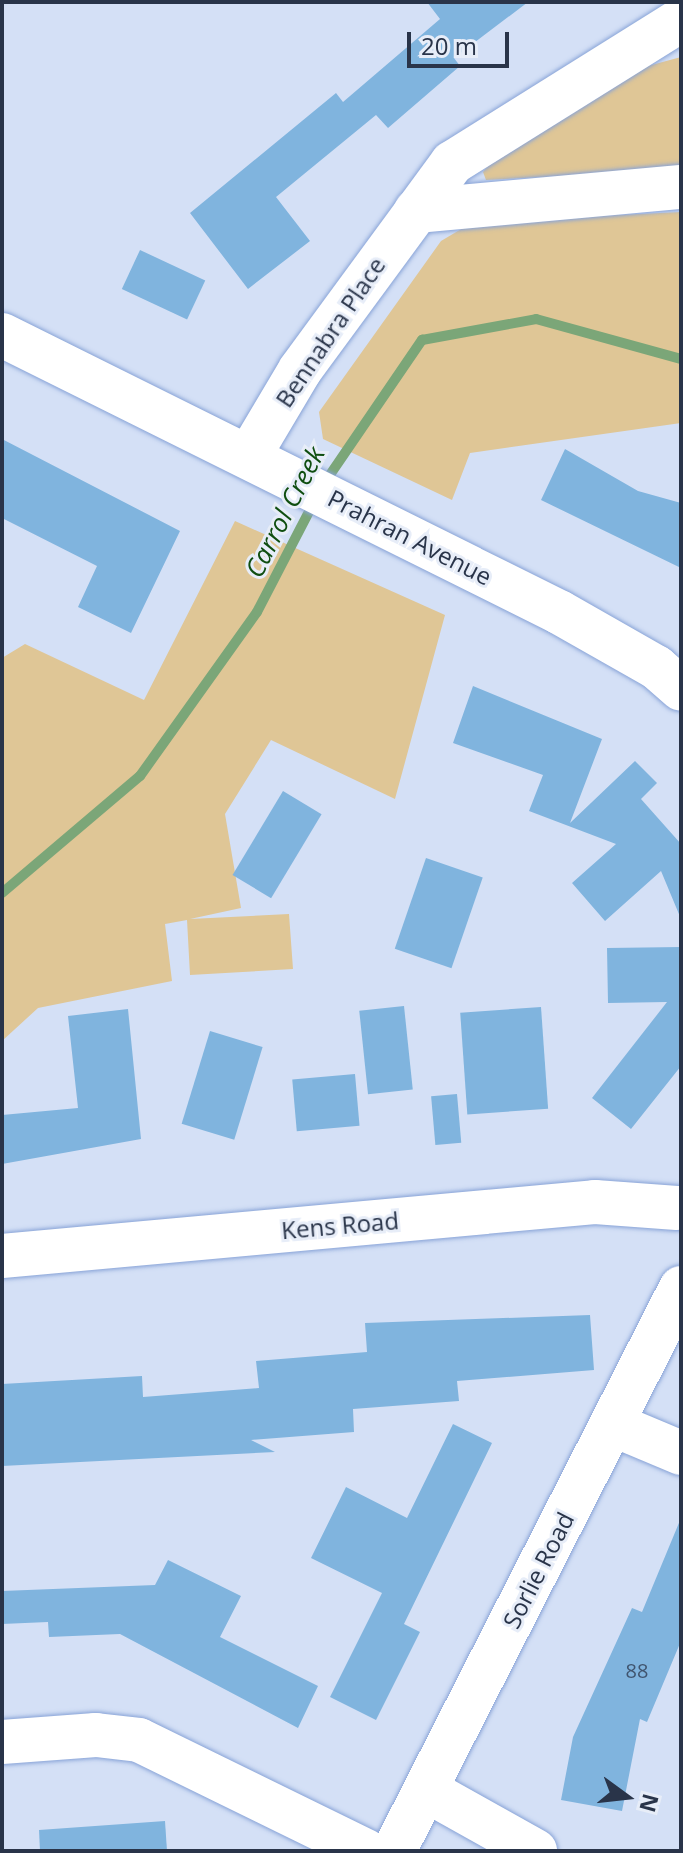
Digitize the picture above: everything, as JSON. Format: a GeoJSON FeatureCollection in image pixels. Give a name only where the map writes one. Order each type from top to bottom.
{"type":"FeatureCollection","features":[{"type":"Feature","properties":{"kind":"street","name":"Bennabra Place"},"geometry":{"type":"LineString","coordinates":[[249,456],[300,370],[452,163],[681,20]]}},
{"type":"Feature","properties":{"kind":"street"},"geometry":{"type":"LineString","coordinates":[[416,211],[681,187]]}},
{"type":"Feature","properties":{"kind":"street","name":"Prahran Avenue"},"geometry":{"type":"LineString","coordinates":[[2,335],[559,612],[656,667],[681,689]]}},
{"type":"Feature","properties":{"kind":"street","name":"Kens Road"},"geometry":{"type":"LineString","coordinates":[[2,1256],[595,1202],[680,1216]]}},
{"type":"Feature","properties":{"kind":"street","name":"Sorlie Road"},"geometry":{"type":"LineString","coordinates":[[394,1851],[681,1288]]}},
{"type":"Feature","properties":{"kind":"street"},"geometry":{"type":"LineString","coordinates":[[612,1424],[681,1453]]}},
{"type":"Feature","properties":{"kind":"street"},"geometry":{"type":"LineString","coordinates":[[2,1742],[139,1740],[366,1851]]}},
{"type":"Feature","properties":{"kind":"street"},"geometry":{"type":"LineString","coordinates":[[426,1790],[535,1851]]}},
{"type":"Feature","properties":{"kind":"shaded area"},"geometry":{"type":"Polygon","coordinates":[[[681,57],[681,170],[486,180],[483,172],[494,158],[648,66],[681,57]]]}},
{"type":"Feature","properties":{"kind":"shaded area"},"geometry":{"type":"Polygon","coordinates":[[[681,212],[681,423],[470,453],[452,500],[323,439],[319,412],[441,241],[473,222],[681,212]]]}},
{"type":"Feature","properties":{"kind":"shaded area"},"geometry":{"type":"Polygon","coordinates":[[[235,521],[445,615],[395,799],[271,740],[225,814],[241,908],[190,919],[289,914],[293,969],[190,975],[187,920],[165,924],[172,981],[38,1008],[2,1041],[2,658],[25,644],[144,700],[235,521]]]}},
{"type":"Feature","properties":{"kind":"building"},"geometry":{"type":"Polygon","coordinates":[[[427,2],[528,2],[454,58],[460,66],[388,128],[376,115],[276,197],[310,241],[248,289],[190,213],[336,93],[343,102],[440,19],[427,2]]]}},
{"type":"Feature","properties":{"kind":"building"},"geometry":{"type":"Polygon","coordinates":[[[140,250],[205,280],[187,319],[122,289],[140,250]]]}},
{"type":"Feature","properties":{"kind":"building"},"geometry":{"type":"Polygon","coordinates":[[[2,439],[180,531],[131,633],[78,607],[97,566],[2,518],[2,439]]]}},
{"type":"Feature","properties":{"kind":"building"},"geometry":{"type":"Polygon","coordinates":[[[565,449],[638,491],[681,503],[681,568],[541,500],[565,449]]]}},
{"type":"Feature","properties":{"kind":"building"},"geometry":{"type":"Polygon","coordinates":[[[473,686],[602,739],[570,823],[635,761],[657,783],[641,799],[681,844],[681,919],[661,871],[605,921],[572,883],[616,844],[529,811],[543,775],[453,743],[473,686]]]}},
{"type":"Feature","properties":{"kind":"building"},"geometry":{"type":"Polygon","coordinates":[[[283,791],[322,814],[271,898],[233,875],[283,791]]]}},
{"type":"Feature","properties":{"kind":"building"},"geometry":{"type":"Polygon","coordinates":[[[426,858],[483,878],[451,968],[395,949],[426,858]]]}},
{"type":"Feature","properties":{"kind":"building"},"geometry":{"type":"Polygon","coordinates":[[[681,947],[681,1066],[631,1129],[592,1098],[667,1002],[608,1003],[607,948],[681,947]]]}},
{"type":"Feature","properties":{"kind":"building"},"geometry":{"type":"Polygon","coordinates":[[[404,1006],[413,1090],[368,1094],[359,1011],[404,1006]]]}},
{"type":"Feature","properties":{"kind":"building"},"geometry":{"type":"Polygon","coordinates":[[[541,1007],[548,1109],[467,1114],[460,1013],[541,1007]]]}},
{"type":"Feature","properties":{"kind":"building"},"geometry":{"type":"Polygon","coordinates":[[[128,1009],[141,1139],[2,1164],[2,1115],[78,1108],[68,1016],[128,1009]]]}},
{"type":"Feature","properties":{"kind":"building"},"geometry":{"type":"Polygon","coordinates":[[[210,1031],[263,1047],[234,1140],[182,1124],[210,1031]]]}},
{"type":"Feature","properties":{"kind":"building"},"geometry":{"type":"Polygon","coordinates":[[[355,1074],[360,1126],[297,1131],[292,1079],[355,1074]]]}},
{"type":"Feature","properties":{"kind":"building"},"geometry":{"type":"Polygon","coordinates":[[[457,1094],[461,1143],[435,1145],[431,1096],[457,1094]]]}},
{"type":"Feature","properties":{"kind":"building"},"geometry":{"type":"Polygon","coordinates":[[[590,1315],[594,1370],[457,1381],[459,1401],[353,1409],[354,1432],[251,1440],[275,1452],[2,1466],[2,1384],[142,1376],[143,1397],[259,1388],[256,1361],[367,1352],[365,1323],[590,1315]]]}},
{"type":"Feature","properties":{"kind":"building"},"geometry":{"type":"Polygon","coordinates":[[[453,1424],[492,1443],[404,1624],[420,1632],[376,1720],[330,1697],[382,1593],[311,1558],[346,1487],[407,1518],[453,1424]]]}},
{"type":"Feature","properties":{"kind":"building"},"geometry":{"type":"Polygon","coordinates":[[[681,1518],[681,1641],[647,1722],[640,1719],[622,1811],[561,1800],[573,1737],[632,1608],[642,1612],[681,1518]]]}},
{"type":"Feature","properties":{"kind":"building"},"geometry":{"type":"Polygon","coordinates":[[[168,1560],[241,1596],[220,1637],[318,1686],[298,1728],[120,1634],[49,1637],[48,1622],[2,1624],[2,1591],[155,1585],[168,1560]]]}},
{"type":"Feature","properties":{"kind":"building"},"geometry":{"type":"Polygon","coordinates":[[[165,1821],[167,1851],[40,1851],[39,1830],[165,1821]]]}},
{"type":"Feature","properties":{"kind":"waterway","name":"Carrol Creek"},"geometry":{"type":"LineString","coordinates":[[323,485],[422,340],[536,319],[681,359]]}},
{"type":"Feature","properties":{"kind":"waterway","name":"Carrol Creek"},"geometry":{"type":"LineString","coordinates":[[2,893],[140,776],[257,612],[314,502]]}}]}
